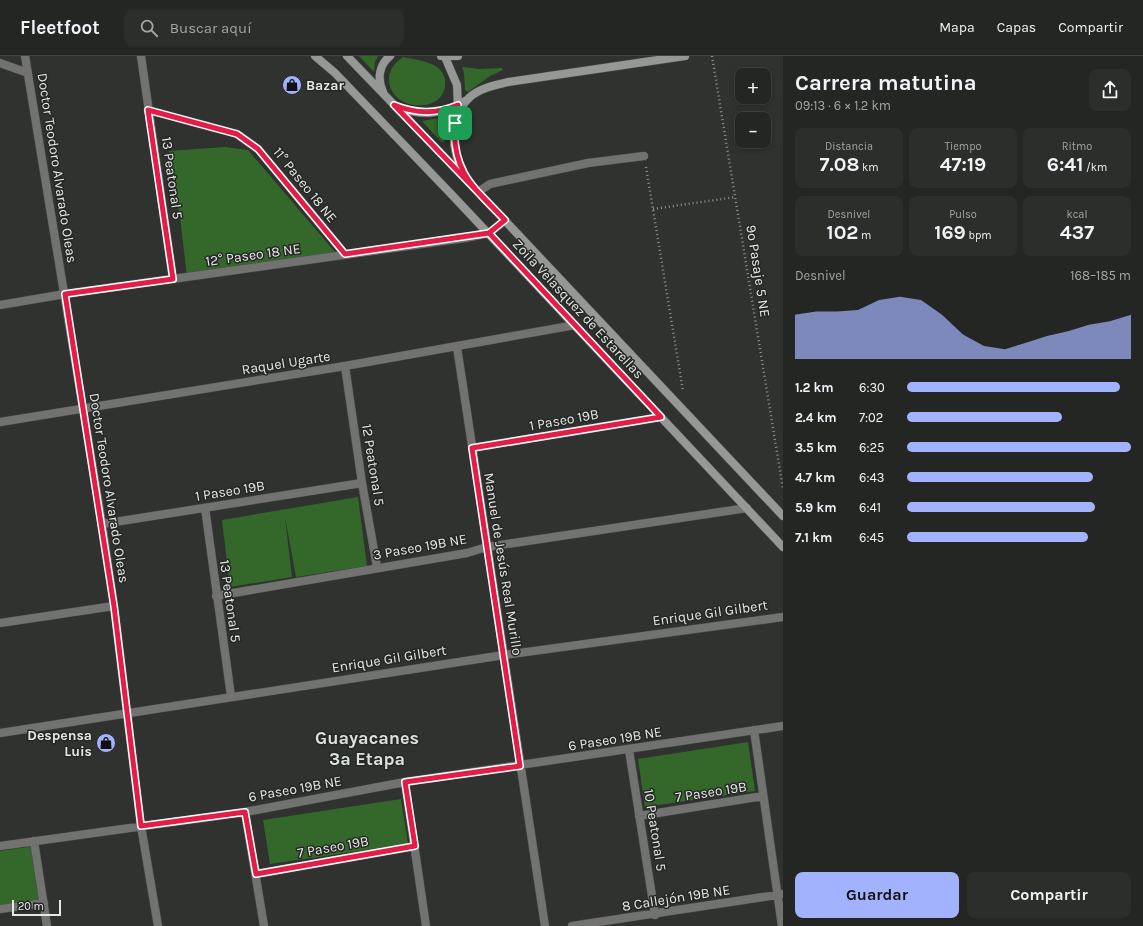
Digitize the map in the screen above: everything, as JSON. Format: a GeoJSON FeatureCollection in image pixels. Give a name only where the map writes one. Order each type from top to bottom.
{"type":"FeatureCollection","features":[{"type":"Feature","properties":{"kind":"street","name":"Doctor Teodoro Alvarado Oleas"},"geometry":{"type":"LineString","coordinates":[[25,56],[102,524],[114,606],[141,826],[158,926]]}},
{"type":"Feature","properties":{"kind":"street","name":"13 Peatonal 5"},"geometry":{"type":"LineString","coordinates":[[140,56],[173,279]]}},
{"type":"Feature","properties":{"kind":"street","name":"Zoila Velasquez de Estarellas"},"geometry":{"type":"LineString","coordinates":[[315,56],[335,73],[489,233],[783,547]]}},
{"type":"Feature","properties":{"kind":"street","name":"Zoila Velasquez de Estarellas"},"geometry":{"type":"LineString","coordinates":[[347,56],[469,182],[783,516]]}},
{"type":"Feature","properties":{"kind":"street"},"geometry":{"type":"LineString","coordinates":[[390,56],[381,69],[380,82],[385,94],[394,105],[419,113],[446,110],[458,105],[480,90],[508,82],[685,56]]}},
{"type":"Feature","properties":{"kind":"street"},"geometry":{"type":"LineString","coordinates":[[458,56],[443,56],[458,85],[458,105],[455,123],[454,147],[456,156],[469,182]]}},
{"type":"Feature","properties":{"kind":"street"},"geometry":{"type":"LineString","coordinates":[[0,64],[28,73]]}},
{"type":"Feature","properties":{"kind":"street"},"geometry":{"type":"LineString","coordinates":[[455,123],[470,97]]}},
{"type":"Feature","properties":{"kind":"street","name":"11° Paseo 18 NE"},"geometry":{"type":"LineString","coordinates":[[148,110],[237,134],[249,141],[258,149],[345,254]]}},
{"type":"Feature","properties":{"kind":"street"},"geometry":{"type":"LineString","coordinates":[[478,192],[490,184],[588,162],[644,156]]}},
{"type":"Feature","properties":{"kind":"street"},"geometry":{"type":"LineString","coordinates":[[489,233],[505,220]]}},
{"type":"Feature","properties":{"kind":"street","name":"12° Paseo 18 NE"},"geometry":{"type":"LineString","coordinates":[[0,305],[65,294],[489,233]]}},
{"type":"Feature","properties":{"kind":"street","name":"Raquel Ugarte"},"geometry":{"type":"LineString","coordinates":[[0,422],[345,366],[575,325]]}},
{"type":"Feature","properties":{"kind":"street","name":"Manuel de Jesús Real Murillo"},"geometry":{"type":"LineString","coordinates":[[457,347],[545,926]]}},
{"type":"Feature","properties":{"kind":"street","name":"12 Peatonal 5"},"geometry":{"type":"LineString","coordinates":[[345,366],[376,567]]}},
{"type":"Feature","properties":{"kind":"street","name":"1 Paseo 19B"},"geometry":{"type":"LineString","coordinates":[[472,448],[661,417]]}},
{"type":"Feature","properties":{"kind":"street","name":"1 Paseo 19B"},"geometry":{"type":"LineString","coordinates":[[102,524],[362,483]]}},
{"type":"Feature","properties":{"kind":"street","name":"13 Peatonal 5"},"geometry":{"type":"LineString","coordinates":[[205,508],[231,696]]}},
{"type":"Feature","properties":{"kind":"street","name":"3 Paseo 19B NE"},"geometry":{"type":"LineString","coordinates":[[216,596],[376,567],[466,553],[487,547],[747,508]]}},
{"type":"Feature","properties":{"kind":"street"},"geometry":{"type":"LineString","coordinates":[[0,623],[114,606]]}},
{"type":"Feature","properties":{"kind":"street","name":"Enrique Gil Gilbert"},"geometry":{"type":"LineString","coordinates":[[0,733],[231,696],[504,655],[783,616]]}},
{"type":"Feature","properties":{"kind":"street","name":"6 Paseo 19B NE"},"geometry":{"type":"LineString","coordinates":[[0,846],[245,812],[405,782],[783,726]]}},
{"type":"Feature","properties":{"kind":"street"},"geometry":{"type":"LineString","coordinates":[[754,730],[763,796],[780,895],[782,926]]}},
{"type":"Feature","properties":{"kind":"street","name":"10 Peatonal 5"},"geometry":{"type":"LineString","coordinates":[[629,750],[655,915]]}},
{"type":"Feature","properties":{"kind":"street"},"geometry":{"type":"LineString","coordinates":[[405,782],[426,926]]}},
{"type":"Feature","properties":{"kind":"street","name":"7 Paseo 19B"},"geometry":{"type":"LineString","coordinates":[[640,816],[763,796]]}},
{"type":"Feature","properties":{"kind":"street"},"geometry":{"type":"LineString","coordinates":[[245,812],[264,926]]}},
{"type":"Feature","properties":{"kind":"street"},"geometry":{"type":"LineString","coordinates":[[34,841],[47,926]]}},
{"type":"Feature","properties":{"kind":"street","name":"7 Paseo 19B"},"geometry":{"type":"LineString","coordinates":[[256,874],[415,846]]}},
{"type":"Feature","properties":{"kind":"street","name":"8 Callejón 19B NE"},"geometry":{"type":"LineString","coordinates":[[572,926],[655,915],[780,895]]}},
{"type":"Feature","properties":{"kind":"street"},"geometry":{"type":"LineString","coordinates":[[0,909],[44,904]]}},
{"type":"Feature","properties":{"kind":"path","name":"9º Pasaje 5 NE"},"geometry":{"type":"LineString","coordinates":[[712,56],[783,489]]}},
{"type":"Feature","properties":{"kind":"path"},"geometry":{"type":"LineString","coordinates":[[644,156],[686,413]]}},
{"type":"Feature","properties":{"kind":"path"},"geometry":{"type":"LineString","coordinates":[[653,209],[736,197]]}},
{"type":"Feature","properties":{"kind":"green space"},"geometry":{"type":"Polygon","coordinates":[[[359,56],[378,56],[375,62],[374,72],[359,56]]]}},
{"type":"Feature","properties":{"kind":"green space"},"geometry":{"type":"Polygon","coordinates":[[[403,57],[435,65],[439,69],[445,80],[444,91],[438,99],[429,104],[419,106],[408,104],[399,99],[392,91],[389,80],[391,69],[403,57]]]}},
{"type":"Feature","properties":{"kind":"green space"},"geometry":{"type":"Polygon","coordinates":[[[462,67],[480,69],[502,68],[503,70],[490,76],[468,92],[465,90],[464,73],[462,67]]]}},
{"type":"Feature","properties":{"kind":"green space"},"geometry":{"type":"Polygon","coordinates":[[[451,116],[444,142],[441,142],[422,121],[451,116]]]}},
{"type":"Feature","properties":{"kind":"green space"},"geometry":{"type":"Polygon","coordinates":[[[225,147],[248,150],[335,252],[187,277],[180,217],[169,151],[225,147]]]}},
{"type":"Feature","properties":{"kind":"green space"},"geometry":{"type":"Polygon","coordinates":[[[358,497],[367,566],[296,577],[285,517],[292,577],[230,587],[222,520],[358,497]]]}},
{"type":"Feature","properties":{"kind":"green space"},"geometry":{"type":"Polygon","coordinates":[[[748,742],[755,791],[645,807],[638,759],[748,742]]]}},
{"type":"Feature","properties":{"kind":"green space"},"geometry":{"type":"Polygon","coordinates":[[[401,799],[408,844],[270,864],[263,820],[401,799]]]}},
{"type":"Feature","properties":{"kind":"green space"},"geometry":{"type":"Polygon","coordinates":[[[35,846],[43,899],[0,905],[0,851],[35,846]]]}},
{"type":"Feature","properties":{"kind":"place","name":"Bazar"},"geometry":{"type":"Point","coordinates":[292,85]}},
{"type":"Feature","properties":{"kind":"place","name":"Despensa Luis"},"geometry":{"type":"Point","coordinates":[106,743]}},
{"type":"Feature","properties":{"kind":"district","name":"Guayacanes 3ª Etapa"},"geometry":{"type":"Point","coordinates":[367,748]}},
{"type":"Feature","properties":{"kind":"route"},"geometry":{"type":"LineString","coordinates":[[455,123],[454,147],[459,164],[469,182],[505,220],[489,233],[465,238],[345,254],[258,149],[249,141],[237,134],[148,110],[173,279],[65,294],[114,606],[141,826],[245,812],[256,874],[415,846],[405,782],[520,766],[472,448],[661,417],[489,233],[505,220],[394,105],[419,113],[432,113],[446,110],[458,105],[455,123]]}}]}
